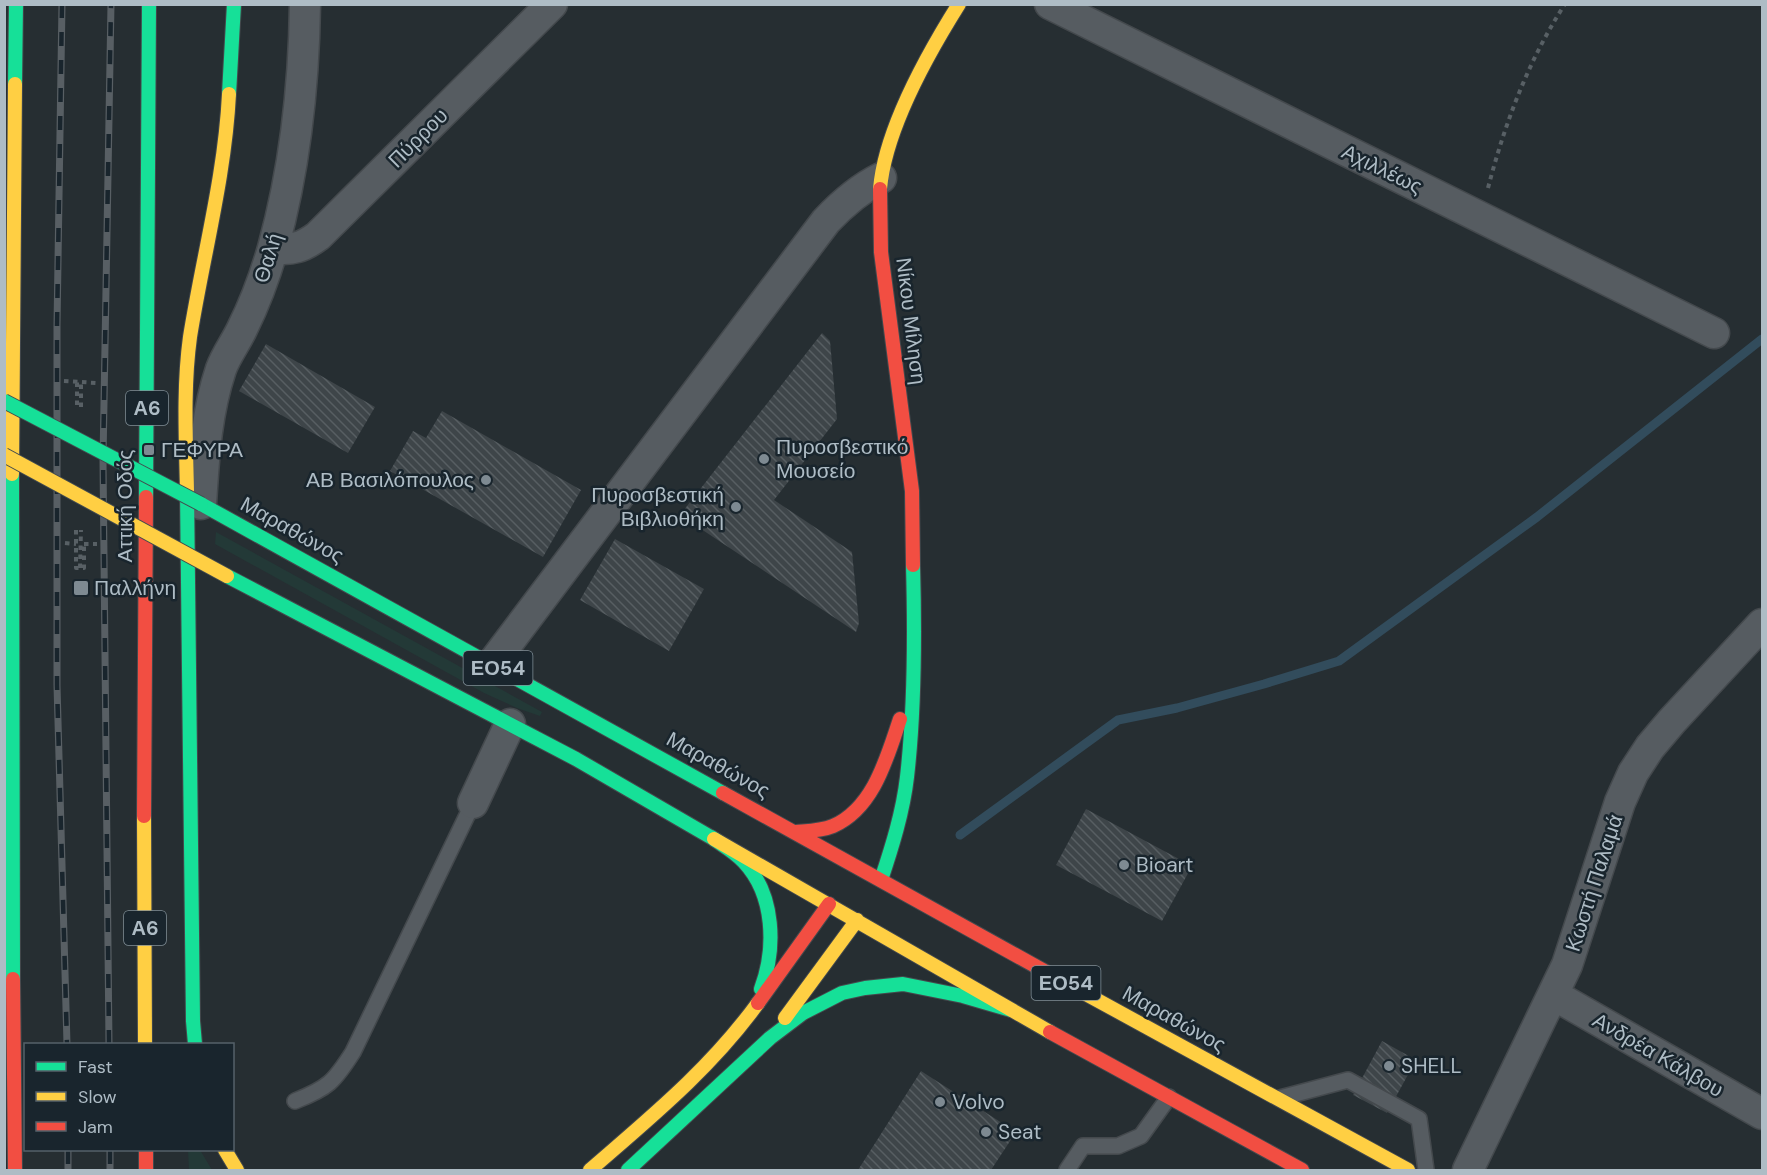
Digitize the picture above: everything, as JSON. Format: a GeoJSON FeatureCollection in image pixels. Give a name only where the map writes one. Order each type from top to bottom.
{"type":"FeatureCollection","features":[{"type":"Feature","properties":{"kind":"main road"},"geometry":{"type":"LineString","coordinates":[[15,1170],[12,517],[16,4]]}},
{"type":"Feature","properties":{"kind":"main road","name":"Αττική Οδός"},"geometry":{"type":"LineString","coordinates":[[146,1043],[144,800],[149,4]]}},
{"type":"Feature","properties":{"kind":"main road"},"geometry":{"type":"LineString","coordinates":[[195,1043],[186,399],[190,339],[227,132],[234,4]]}},
{"type":"Feature","properties":{"kind":"main road","name":"Νίκου Μίληση"},"geometry":{"type":"LineString","coordinates":[[878,885],[894,841],[907,779],[915,659],[912,491],[881,252],[879,225],[881,178],[889,142],[919,72],[959,4]]}},
{"type":"Feature","properties":{"kind":"main road","name":"Μαραθώνος"},"geometry":{"type":"LineString","coordinates":[[4,400],[201,504],[796,832],[878,885],[1408,1170]]}},
{"type":"Feature","properties":{"kind":"main road","name":"ΕΟ54"},"geometry":{"type":"LineString","coordinates":[[4,455],[576,759],[711,837],[832,899],[1011,1010],[1302,1170]]}},
{"type":"Feature","properties":{"kind":"main road","name":"Νίκου Μίληση"},"geometry":{"type":"LineString","coordinates":[[796,832],[834,825],[849,816],[864,800],[889,751],[904,708],[915,659]]}},
{"type":"Feature","properties":{"kind":"main road"},"geometry":{"type":"LineString","coordinates":[[711,837],[747,866],[759,886],[770,928],[771,948],[764,982],[742,1024]]}},
{"type":"Feature","properties":{"kind":"main road"},"geometry":{"type":"LineString","coordinates":[[590,1170],[690,1083],[742,1024],[832,899]]}},
{"type":"Feature","properties":{"kind":"main road"},"geometry":{"type":"LineString","coordinates":[[770,1038],[860,915]]}},
{"type":"Feature","properties":{"kind":"main road"},"geometry":{"type":"LineString","coordinates":[[628,1170],[770,1038],[803,1013],[834,997],[864,988],[903,984],[934,989],[1011,1010]]}},
{"type":"Feature","properties":{"kind":"main road"},"geometry":{"type":"LineString","coordinates":[[146,1151],[146,1170]]}},
{"type":"Feature","properties":{"kind":"main road"},"geometry":{"type":"LineString","coordinates":[[226,1151],[237,1170]]}},
{"type":"Feature","properties":{"kind":"street","name":"Θαλή"},"geometry":{"type":"LineString","coordinates":[[201,504],[206,425],[221,367],[242,329],[261,285],[273,248],[286,188],[300,113],[305,4]]}},
{"type":"Feature","properties":{"kind":"street","name":"Πύρρου"},"geometry":{"type":"LineString","coordinates":[[273,248],[285,250],[303,247],[318,236],[552,4]]}},
{"type":"Feature","properties":{"kind":"street","name":"Αχιλλέως"},"geometry":{"type":"LineString","coordinates":[[1050,4],[1714,333]]}},
{"type":"Feature","properties":{"kind":"street"},"geometry":{"type":"LineString","coordinates":[[492,664],[826,221],[853,195],[881,178]]}},
{"type":"Feature","properties":{"kind":"street","name":"Κωστή Παλαμά"},"geometry":{"type":"LineString","coordinates":[[1468,1170],[1554,995],[1577,937],[1620,802],[1633,773],[1650,747],[1762,624]]}},
{"type":"Feature","properties":{"kind":"street"},"geometry":{"type":"LineString","coordinates":[[473,803],[510,724]]}},
{"type":"Feature","properties":{"kind":"street","name":"Ανδρέα Κάλβου"},"geometry":{"type":"LineString","coordinates":[[1554,995],[1762,1114]]}},
{"type":"Feature","properties":{"kind":"lane"},"geometry":{"type":"LineString","coordinates":[[295,1101],[321,1090],[339,1074],[353,1052],[473,803]]}},
{"type":"Feature","properties":{"kind":"lane"},"geometry":{"type":"LineString","coordinates":[[1276,1099],[1348,1080],[1419,1119],[1426,1170]]}},
{"type":"Feature","properties":{"kind":"lane"},"geometry":{"type":"LineString","coordinates":[[1067,1170],[1083,1146],[1118,1146],[1141,1136],[1169,1097]]}},
{"type":"Feature","properties":{"kind":"path"},"geometry":{"type":"LineString","coordinates":[[1481,218],[1508,119],[1546,33],[1566,4]]}},
{"type":"Feature","properties":{"kind":"path"},"geometry":{"type":"LineString","coordinates":[[64,381],[98,383]]}},
{"type":"Feature","properties":{"kind":"path"},"geometry":{"type":"LineString","coordinates":[[65,543],[98,544]]}},
{"type":"Feature","properties":{"kind":"path"},"geometry":{"type":"LineString","coordinates":[[76,544],[76,568],[84,568],[84,544]]}},
{"type":"Feature","properties":{"kind":"green space"},"geometry":{"type":"Polygon","coordinates":[[[216,532],[542,712],[540,716],[484,693],[215,544],[216,532]]]}},
{"type":"Feature","properties":{"kind":"green space"},"geometry":{"type":"Polygon","coordinates":[[[188,1151],[201,1151],[212,1170],[189,1170],[188,1151]]]}},
{"type":"Feature","properties":{"kind":"building","name":"Πυροσβεστικό Μουσείο"},"geometry":{"type":"Polygon","coordinates":[[[822,333],[830,341],[837,419],[774,500],[852,552],[859,623],[856,632],[680,515],[822,333]]]}},
{"type":"Feature","properties":{"kind":"building"},"geometry":{"type":"Polygon","coordinates":[[[266,344],[375,407],[348,453],[239,391],[266,344]]]}},
{"type":"Feature","properties":{"kind":"building","name":"ΑΒ Βασιλόπουλος"},"geometry":{"type":"Polygon","coordinates":[[[442,411],[581,490],[543,557],[390,471],[413,431],[426,438],[442,411]]]}},
{"type":"Feature","properties":{"kind":"building"},"geometry":{"type":"Polygon","coordinates":[[[615,539],[704,589],[669,651],[580,600],[615,539]]]}},
{"type":"Feature","properties":{"kind":"building","name":"Bioart"},"geometry":{"type":"Polygon","coordinates":[[[1086,809],[1192,866],[1162,921],[1056,865],[1086,809]]]}},
{"type":"Feature","properties":{"kind":"building"},"geometry":{"type":"Polygon","coordinates":[[[1382,1041],[1416,1060],[1387,1113],[1353,1095],[1382,1041]]]}},
{"type":"Feature","properties":{"kind":"building"},"geometry":{"type":"Polygon","coordinates":[[[921,1071],[1016,1132],[991,1170],[858,1170],[921,1071]]]}},
{"type":"Feature","properties":{"kind":"waterway"},"geometry":{"type":"LineString","coordinates":[[960,835],[1118,720],[1177,708],[1339,661],[1537,517],[1762,339]]}},
{"type":"Feature","properties":{"kind":"railway"},"geometry":{"type":"LineString","coordinates":[[62,4],[57,326],[57,685],[67,1043]]}},
{"type":"Feature","properties":{"kind":"railway"},"geometry":{"type":"LineString","coordinates":[[109,1043],[103,460],[111,4]]}},
{"type":"Feature","properties":{"kind":"railway"},"geometry":{"type":"LineString","coordinates":[[68,1151],[68,1170]]}},
{"type":"Feature","properties":{"kind":"railway"},"geometry":{"type":"LineString","coordinates":[[110,1151],[110,1170]]}},
{"type":"Feature","properties":{"kind":"traffic: fast"},"geometry":{"type":"LineString","coordinates":[[15,84],[16,4]]}},
{"type":"Feature","properties":{"kind":"traffic: fast"},"geometry":{"type":"LineString","coordinates":[[146,497],[149,4]]}},
{"type":"Feature","properties":{"kind":"traffic: fast"},"geometry":{"type":"LineString","coordinates":[[229,94],[234,4]]}},
{"type":"Feature","properties":{"kind":"traffic: fast"},"geometry":{"type":"LineString","coordinates":[[4,401],[201,504]]}},
{"type":"Feature","properties":{"kind":"traffic: fast"},"geometry":{"type":"LineString","coordinates":[[12,474],[13,979]]}},
{"type":"Feature","properties":{"kind":"traffic: fast"},"geometry":{"type":"LineString","coordinates":[[187,492],[195,1043]]}},
{"type":"Feature","properties":{"kind":"traffic: fast"},"geometry":{"type":"LineString","coordinates":[[201,504],[723,793]]}},
{"type":"Feature","properties":{"kind":"traffic: fast"},"geometry":{"type":"LineString","coordinates":[[881,880],[900,816],[907,777],[914,671],[913,565]]}},
{"type":"Feature","properties":{"kind":"traffic: fast"},"geometry":{"type":"LineString","coordinates":[[227,576],[576,759],[714,839]]}},
{"type":"Feature","properties":{"kind":"traffic: fast"},"geometry":{"type":"LineString","coordinates":[[711,837],[744,862],[762,890],[770,923],[770,940],[769,957],[761,989]]}},
{"type":"Feature","properties":{"kind":"traffic: fast"},"geometry":{"type":"LineString","coordinates":[[628,1170],[770,1038],[803,1013],[842,993],[903,984],[963,996],[1011,1010]]}},
{"type":"Feature","properties":{"kind":"traffic: slow"},"geometry":{"type":"LineString","coordinates":[[880,189],[890,142],[909,93],[959,4]]}},
{"type":"Feature","properties":{"kind":"traffic: slow"},"geometry":{"type":"LineString","coordinates":[[12,474],[15,84]]}},
{"type":"Feature","properties":{"kind":"traffic: slow"},"geometry":{"type":"LineString","coordinates":[[187,492],[186,376],[190,337],[223,155],[229,94]]}},
{"type":"Feature","properties":{"kind":"traffic: slow"},"geometry":{"type":"LineString","coordinates":[[4,455],[227,576]]}},
{"type":"Feature","properties":{"kind":"traffic: slow"},"geometry":{"type":"LineString","coordinates":[[144,816],[145,1043]]}},
{"type":"Feature","properties":{"kind":"traffic: slow"},"geometry":{"type":"LineString","coordinates":[[714,839],[1050,1032]]}},
{"type":"Feature","properties":{"kind":"traffic: slow"},"geometry":{"type":"LineString","coordinates":[[785,1018],[857,920]]}},
{"type":"Feature","properties":{"kind":"traffic: slow"},"geometry":{"type":"LineString","coordinates":[[1075,988],[1408,1170]]}},
{"type":"Feature","properties":{"kind":"traffic: slow"},"geometry":{"type":"LineString","coordinates":[[590,1170],[700,1071],[740,1027],[758,1003]]}},
{"type":"Feature","properties":{"kind":"traffic: slow"},"geometry":{"type":"LineString","coordinates":[[226,1151],[237,1170]]}},
{"type":"Feature","properties":{"kind":"traffic: jam"},"geometry":{"type":"LineString","coordinates":[[880,189],[881,252],[912,491],[913,565]]}},
{"type":"Feature","properties":{"kind":"traffic: jam"},"geometry":{"type":"LineString","coordinates":[[144,816],[146,497]]}},
{"type":"Feature","properties":{"kind":"traffic: jam"},"geometry":{"type":"LineString","coordinates":[[796,832],[833,826],[847,818],[859,807],[869,794],[884,765],[900,719]]}},
{"type":"Feature","properties":{"kind":"traffic: jam"},"geometry":{"type":"LineString","coordinates":[[723,793],[1075,988]]}},
{"type":"Feature","properties":{"kind":"traffic: jam"},"geometry":{"type":"LineString","coordinates":[[758,1003],[829,904]]}},
{"type":"Feature","properties":{"kind":"traffic: jam"},"geometry":{"type":"LineString","coordinates":[[13,979],[15,1170]]}},
{"type":"Feature","properties":{"kind":"traffic: jam"},"geometry":{"type":"LineString","coordinates":[[1050,1032],[1302,1170]]}},
{"type":"Feature","properties":{"kind":"traffic: jam"},"geometry":{"type":"LineString","coordinates":[[146,1151],[146,1170]]}},
{"type":"Feature","properties":{"kind":"place","name":"ΓΕΦΥΡΑ"},"geometry":{"type":"Point","coordinates":[149,450]}},
{"type":"Feature","properties":{"kind":"place","name":"Πυροσβεστικό Μουσείο"},"geometry":{"type":"Point","coordinates":[764,459]}},
{"type":"Feature","properties":{"kind":"place","name":"ΑΒ Βασιλόπουλος"},"geometry":{"type":"Point","coordinates":[486,480]}},
{"type":"Feature","properties":{"kind":"place","name":"Πυροσβεστική Βιβλιοθήκη"},"geometry":{"type":"Point","coordinates":[736,507]}},
{"type":"Feature","properties":{"kind":"place","name":"Παλλήνη"},"geometry":{"type":"Point","coordinates":[81,588]}},
{"type":"Feature","properties":{"kind":"place","name":"Bioart"},"geometry":{"type":"Point","coordinates":[1124,865]}},
{"type":"Feature","properties":{"kind":"place","name":"SHELL"},"geometry":{"type":"Point","coordinates":[1389,1066]}},
{"type":"Feature","properties":{"kind":"place","name":"Volvo"},"geometry":{"type":"Point","coordinates":[940,1102]}},
{"type":"Feature","properties":{"kind":"place","name":"Seat"},"geometry":{"type":"Point","coordinates":[986,1132]}}]}
